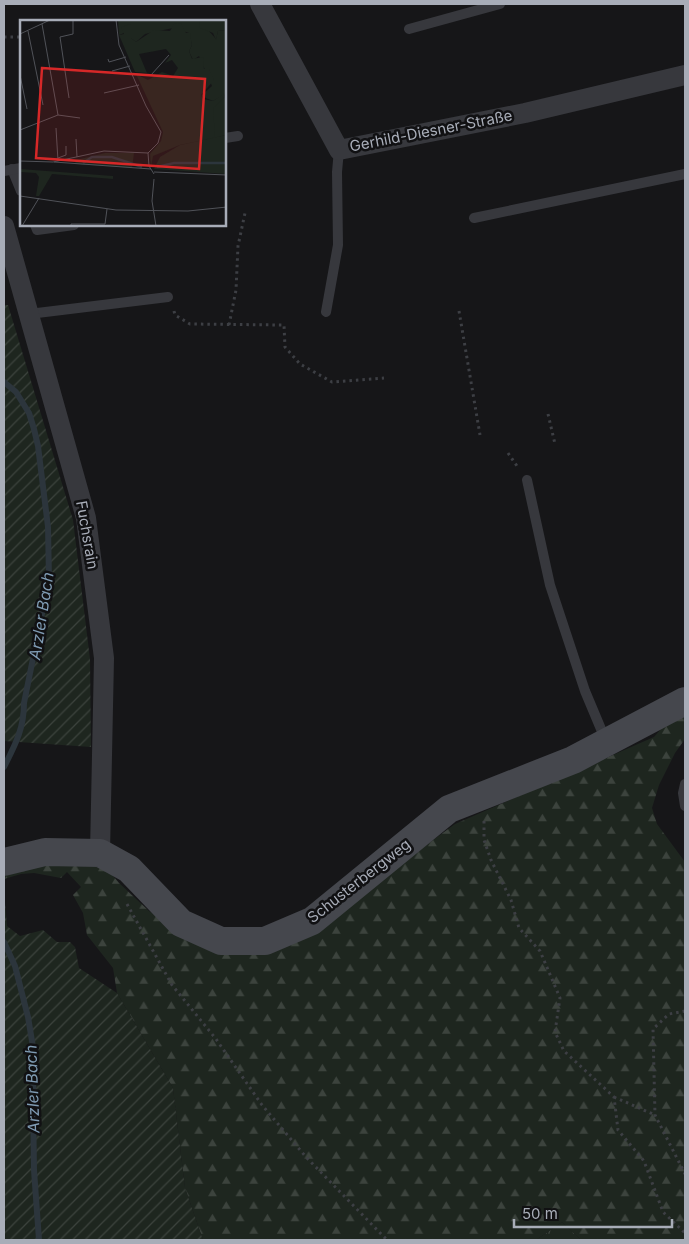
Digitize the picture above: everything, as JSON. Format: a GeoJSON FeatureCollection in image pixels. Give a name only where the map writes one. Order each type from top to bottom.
{"type":"FeatureCollection","features":[{"type":"Feature","properties":{"kind":"street","name":"Gerhild-Diesner-Straße"},"geometry":{"type":"LineString","coordinates":[[260,4],[339,150],[525,113],[685,75]]}},
{"type":"Feature","properties":{"kind":"street","name":"Fuchsrain"},"geometry":{"type":"LineString","coordinates":[[4,226],[86,518],[104,658],[100,853]]}},
{"type":"Feature","properties":{"kind":"street","name":"Schusterbergweg"},"geometry":{"type":"LineString","coordinates":[[4,862],[46,852],[100,853],[129,869],[181,923],[221,941],[265,941],[312,921],[449,809],[573,760],[685,700]]}},
{"type":"Feature","properties":{"kind":"lane"},"geometry":{"type":"LineString","coordinates":[[409,29],[500,4]]}},
{"type":"Feature","properties":{"kind":"lane"},"geometry":{"type":"LineString","coordinates":[[226,138],[238,136]]}},
{"type":"Feature","properties":{"kind":"lane"},"geometry":{"type":"LineString","coordinates":[[326,312],[338,245],[337,172],[339,150]]}},
{"type":"Feature","properties":{"kind":"lane"},"geometry":{"type":"LineString","coordinates":[[12,170],[20,189]]}},
{"type":"Feature","properties":{"kind":"lane"},"geometry":{"type":"LineString","coordinates":[[474,218],[685,174]]}},
{"type":"Feature","properties":{"kind":"lane"},"geometry":{"type":"LineString","coordinates":[[35,226],[37,230],[67,226]]}},
{"type":"Feature","properties":{"kind":"lane"},"geometry":{"type":"LineString","coordinates":[[29,314],[168,297]]}},
{"type":"Feature","properties":{"kind":"lane"},"geometry":{"type":"LineString","coordinates":[[527,480],[550,585],[585,691],[607,742]]}},
{"type":"Feature","properties":{"kind":"lane"},"geometry":{"type":"LineString","coordinates":[[685,784],[682,793],[685,806]]}},
{"type":"Feature","properties":{"kind":"path"},"geometry":{"type":"LineString","coordinates":[[4,37],[20,37]]}},
{"type":"Feature","properties":{"kind":"path"},"geometry":{"type":"LineString","coordinates":[[229,325],[236,290],[238,246],[245,213]]}},
{"type":"Feature","properties":{"kind":"path"},"geometry":{"type":"LineString","coordinates":[[168,297],[175,315],[190,324],[284,325],[285,347],[300,364],[332,382],[384,378]]}},
{"type":"Feature","properties":{"kind":"path"},"geometry":{"type":"LineString","coordinates":[[459,311],[480,435]]}},
{"type":"Feature","properties":{"kind":"path"},"geometry":{"type":"LineString","coordinates":[[548,414],[554,444]]}},
{"type":"Feature","properties":{"kind":"path"},"geometry":{"type":"LineString","coordinates":[[473,800],[483,809],[484,840],[490,860],[511,900],[519,928],[540,951],[560,998],[555,1032],[564,1051],[614,1098],[655,1115]]}},
{"type":"Feature","properties":{"kind":"path"},"geometry":{"type":"LineString","coordinates":[[126,902],[172,985],[216,1039],[262,1105],[306,1157],[387,1240]]}},
{"type":"Feature","properties":{"kind":"path"},"geometry":{"type":"LineString","coordinates":[[685,1011],[669,1014],[653,1029],[655,1115],[685,1174]]}},
{"type":"Feature","properties":{"kind":"path"},"geometry":{"type":"LineString","coordinates":[[614,1098],[618,1130],[644,1161],[663,1212],[685,1233]]}},
{"type":"Feature","properties":{"kind":"green space"},"geometry":{"type":"Polygon","coordinates":[[[4,305],[8,305],[73,520],[90,659],[91,747],[4,741],[4,305]]]}},
{"type":"Feature","properties":{"kind":"green space"},"geometry":{"type":"Polygon","coordinates":[[[685,715],[685,739],[675,753],[659,785],[652,808],[657,824],[685,862],[685,1240],[581,1240],[562,1222],[536,1240],[203,1240],[185,1188],[173,1088],[117,993],[113,968],[87,935],[83,913],[73,895],[81,887],[67,872],[61,878],[34,873],[21,874],[4,879],[4,874],[19,864],[89,864],[109,871],[149,911],[198,944],[328,917],[455,824],[654,737],[668,721],[685,715]]]}},
{"type":"Feature","properties":{"kind":"green space"},"geometry":{"type":"Polygon","coordinates":[[[4,902],[7,926],[20,936],[43,930],[57,942],[70,942],[75,947],[79,968],[117,993],[173,1088],[185,1188],[203,1240],[4,1240],[4,902]]]}},
{"type":"Feature","properties":{"kind":"green space"},"geometry":{"type":"Polygon","coordinates":[[[562,1222],[581,1240],[536,1240],[562,1222]]]}},
{"type":"Feature","properties":{"kind":"waterway","name":"Arzler Bach"},"geometry":{"type":"LineString","coordinates":[[4,382],[16,392],[29,413],[38,446],[48,527],[49,579],[24,703],[21,729],[4,767]]}},
{"type":"Feature","properties":{"kind":"waterway","name":"Arzler Bach"},"geometry":{"type":"LineString","coordinates":[[4,942],[15,966],[28,1017],[34,1053],[34,1170],[39,1240]]}}]}
